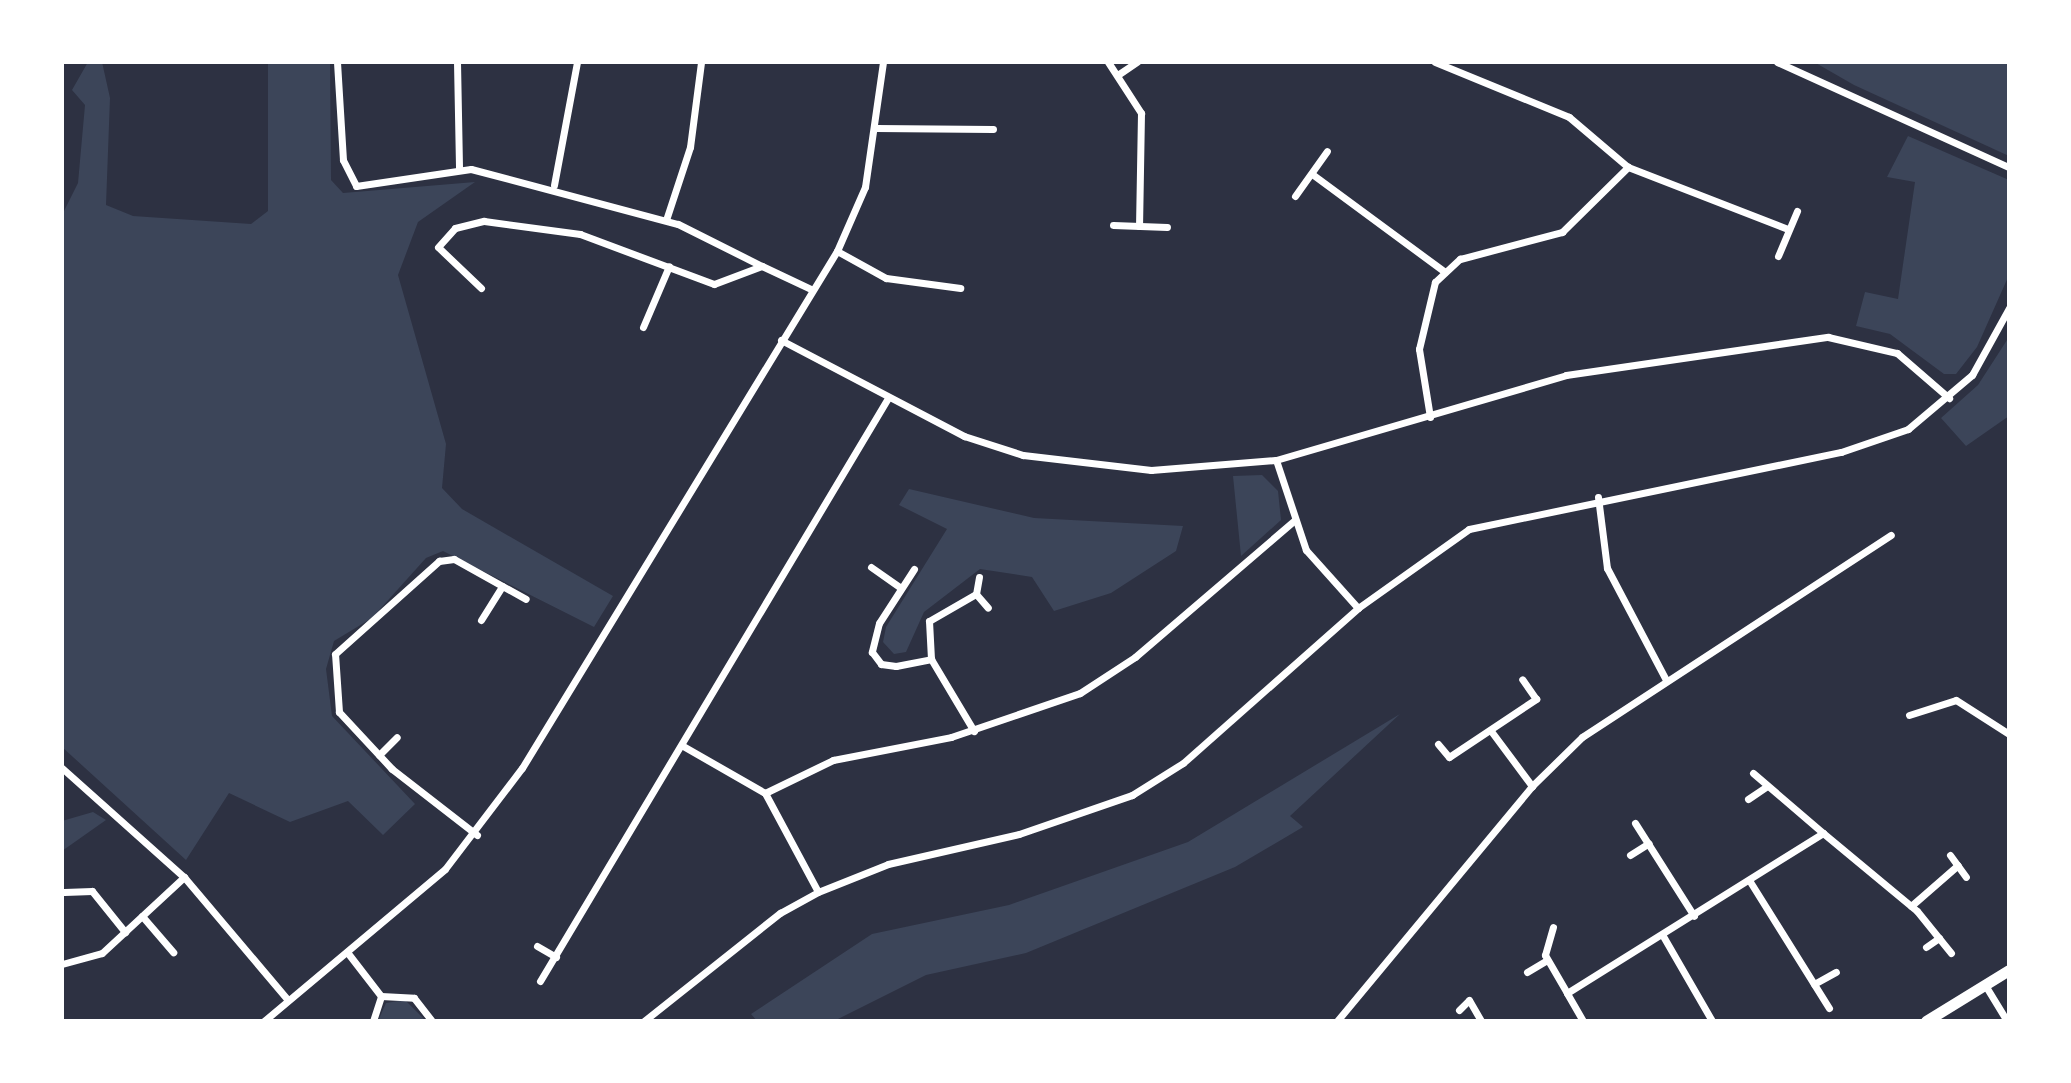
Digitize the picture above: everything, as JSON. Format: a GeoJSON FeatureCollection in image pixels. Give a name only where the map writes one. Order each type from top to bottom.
{"type":"FeatureCollection","features":[{"type":"Feature","properties":{"kind":"main road"},"geometry":{"type":"LineString","coordinates":[[1926,1021],[2009,970]]}},
{"type":"Feature","properties":{"kind":"street"},"geometry":{"type":"LineString","coordinates":[[337,62],[350,181],[364,186],[459,170],[554,185],[666,220],[813,290]]}},
{"type":"Feature","properties":{"kind":"street"},"geometry":{"type":"LineString","coordinates":[[457,62],[459,170]]}},
{"type":"Feature","properties":{"kind":"street"},"geometry":{"type":"LineString","coordinates":[[554,185],[577,62]]}},
{"type":"Feature","properties":{"kind":"street"},"geometry":{"type":"LineString","coordinates":[[666,220],[690,147],[701,62]]}},
{"type":"Feature","properties":{"kind":"street"},"geometry":{"type":"LineString","coordinates":[[264,1021],[347,952],[477,835],[837,251],[865,187],[876,128],[883,62]]}},
{"type":"Feature","properties":{"kind":"street"},"geometry":{"type":"LineString","coordinates":[[1108,62],[1119,74],[1141,113],[1139,226]]}},
{"type":"Feature","properties":{"kind":"street"},"geometry":{"type":"LineString","coordinates":[[1119,74],[1137,62]]}},
{"type":"Feature","properties":{"kind":"street"},"geometry":{"type":"LineString","coordinates":[[1435,62],[1569,117],[1628,167],[1788,229]]}},
{"type":"Feature","properties":{"kind":"street"},"geometry":{"type":"LineString","coordinates":[[1777,62],[2009,167]]}},
{"type":"Feature","properties":{"kind":"street"},"geometry":{"type":"LineString","coordinates":[[876,128],[993,129]]}},
{"type":"Feature","properties":{"kind":"street"},"geometry":{"type":"LineString","coordinates":[[1295,196],[1327,151]]}},
{"type":"Feature","properties":{"kind":"street"},"geometry":{"type":"LineString","coordinates":[[1430,417],[1422,322],[1445,272],[1468,257],[1562,232],[1628,167]]}},
{"type":"Feature","properties":{"kind":"street"},"geometry":{"type":"LineString","coordinates":[[1312,174],[1445,272]]}},
{"type":"Feature","properties":{"kind":"street"},"geometry":{"type":"LineString","coordinates":[[1778,256],[1797,211]]}},
{"type":"Feature","properties":{"kind":"street"},"geometry":{"type":"LineString","coordinates":[[481,288],[438,247],[455,228],[484,221],[580,234],[714,284],[762,266]]}},
{"type":"Feature","properties":{"kind":"street"},"geometry":{"type":"LineString","coordinates":[[1113,225],[1167,227]]}},
{"type":"Feature","properties":{"kind":"street"},"geometry":{"type":"LineString","coordinates":[[837,251],[886,278],[960,288]]}},
{"type":"Feature","properties":{"kind":"street"},"geometry":{"type":"LineString","coordinates":[[643,327],[669,266]]}},
{"type":"Feature","properties":{"kind":"street"},"geometry":{"type":"LineString","coordinates":[[644,1021],[769,921],[818,892],[888,864],[1047,827],[1132,795],[1233,724],[1358,608],[1469,529],[1598,497],[1878,442],[1949,398],[1988,355],[2009,308]]}},
{"type":"Feature","properties":{"kind":"street"},"geometry":{"type":"LineString","coordinates":[[781,340],[964,436],[1092,467],[1276,460],[1594,369],[1828,337],[1897,353],[1949,398]]}},
{"type":"Feature","properties":{"kind":"street"},"geometry":{"type":"LineString","coordinates":[[540,981],[888,398]]}},
{"type":"Feature","properties":{"kind":"street"},"geometry":{"type":"LineString","coordinates":[[1276,460],[1306,550],[1358,608]]}},
{"type":"Feature","properties":{"kind":"street"},"geometry":{"type":"LineString","coordinates":[[1598,497],[1607,568],[1666,680]]}},
{"type":"Feature","properties":{"kind":"street"},"geometry":{"type":"LineString","coordinates":[[765,793],[833,760],[974,731],[1024,717],[1102,679],[1295,520]]}},
{"type":"Feature","properties":{"kind":"street"},"geometry":{"type":"LineString","coordinates":[[1337,1021],[1532,786],[1613,711],[1891,535]]}},
{"type":"Feature","properties":{"kind":"street"},"geometry":{"type":"LineString","coordinates":[[477,835],[379,755],[339,712],[333,690],[344,641],[371,627],[439,561],[454,559],[526,599]]}},
{"type":"Feature","properties":{"kind":"street"},"geometry":{"type":"LineString","coordinates":[[871,567],[900,587]]}},
{"type":"Feature","properties":{"kind":"street"},"geometry":{"type":"LineString","coordinates":[[914,569],[900,587],[872,638],[875,658],[896,666],[931,659]]}},
{"type":"Feature","properties":{"kind":"street"},"geometry":{"type":"LineString","coordinates":[[976,594],[979,577]]}},
{"type":"Feature","properties":{"kind":"street"},"geometry":{"type":"LineString","coordinates":[[481,620],[502,586]]}},
{"type":"Feature","properties":{"kind":"street"},"geometry":{"type":"LineString","coordinates":[[974,731],[931,659],[929,621],[976,594]]}},
{"type":"Feature","properties":{"kind":"street"},"geometry":{"type":"LineString","coordinates":[[976,594],[988,608]]}},
{"type":"Feature","properties":{"kind":"street"},"geometry":{"type":"LineString","coordinates":[[1438,744],[1449,757],[1536,699],[1522,679]]}},
{"type":"Feature","properties":{"kind":"street"},"geometry":{"type":"LineString","coordinates":[[1909,715],[1956,700],[2009,734]]}},
{"type":"Feature","properties":{"kind":"street"},"geometry":{"type":"LineString","coordinates":[[1491,731],[1532,786]]}},
{"type":"Feature","properties":{"kind":"street"},"geometry":{"type":"LineString","coordinates":[[379,755],[397,737]]}},
{"type":"Feature","properties":{"kind":"street"},"geometry":{"type":"LineString","coordinates":[[683,746],[765,793],[818,892]]}},
{"type":"Feature","properties":{"kind":"street"},"geometry":{"type":"LineString","coordinates":[[62,768],[184,877],[288,1000]]}},
{"type":"Feature","properties":{"kind":"street"},"geometry":{"type":"LineString","coordinates":[[1753,773],[1911,906],[1951,953]]}},
{"type":"Feature","properties":{"kind":"street"},"geometry":{"type":"LineString","coordinates":[[1748,799],[1767,786]]}},
{"type":"Feature","properties":{"kind":"street"},"geometry":{"type":"LineString","coordinates":[[1635,823],[1694,916]]}},
{"type":"Feature","properties":{"kind":"street"},"geometry":{"type":"LineString","coordinates":[[1567,993],[1663,936],[1823,833]]}},
{"type":"Feature","properties":{"kind":"street"},"geometry":{"type":"LineString","coordinates":[[1630,855],[1649,843]]}},
{"type":"Feature","properties":{"kind":"street"},"geometry":{"type":"LineString","coordinates":[[1950,855],[1966,877]]}},
{"type":"Feature","properties":{"kind":"street"},"geometry":{"type":"LineString","coordinates":[[1911,906],[1958,865]]}},
{"type":"Feature","properties":{"kind":"street"},"geometry":{"type":"LineString","coordinates":[[62,964],[90,960],[184,877]]}},
{"type":"Feature","properties":{"kind":"street"},"geometry":{"type":"LineString","coordinates":[[1749,880],[1829,1008]]}},
{"type":"Feature","properties":{"kind":"street"},"geometry":{"type":"LineString","coordinates":[[64,892],[92,891],[125,932]]}},
{"type":"Feature","properties":{"kind":"street"},"geometry":{"type":"LineString","coordinates":[[142,916],[173,952]]}},
{"type":"Feature","properties":{"kind":"street"},"geometry":{"type":"LineString","coordinates":[[1553,927],[1545,940],[1547,960],[1583,1021]]}},
{"type":"Feature","properties":{"kind":"street"},"geometry":{"type":"LineString","coordinates":[[1663,936],[1712,1021]]}},
{"type":"Feature","properties":{"kind":"street"},"geometry":{"type":"LineString","coordinates":[[1926,947],[1939,938]]}},
{"type":"Feature","properties":{"kind":"street"},"geometry":{"type":"LineString","coordinates":[[537,946],[556,957]]}},
{"type":"Feature","properties":{"kind":"street"},"geometry":{"type":"LineString","coordinates":[[347,952],[381,996],[414,998],[432,1021]]}},
{"type":"Feature","properties":{"kind":"street"},"geometry":{"type":"LineString","coordinates":[[1527,972],[1547,960]]}},
{"type":"Feature","properties":{"kind":"street"},"geometry":{"type":"LineString","coordinates":[[1814,984],[1836,972]]}},
{"type":"Feature","properties":{"kind":"street"},"geometry":{"type":"LineString","coordinates":[[1985,985],[2007,1021]]}},
{"type":"Feature","properties":{"kind":"street"},"geometry":{"type":"LineString","coordinates":[[373,1021],[381,996]]}},
{"type":"Feature","properties":{"kind":"street"},"geometry":{"type":"LineString","coordinates":[[1459,1010],[1469,1000],[1481,1021]]}},
{"type":"Feature","properties":{"kind":"shaded area"},"geometry":{"type":"Polygon","coordinates":[[[88,62],[102,62],[110,98],[106,205],[133,216],[251,224],[268,211],[268,62],[330,62],[331,180],[343,193],[475,182],[418,222],[398,275],[446,444],[442,488],[462,509],[613,596],[594,627],[443,551],[426,558],[372,618],[334,641],[326,669],[332,716],[415,804],[383,835],[348,801],[290,822],[229,793],[186,860],[62,747],[62,215],[78,183],[85,105],[72,90],[88,62]]]}},
{"type":"Feature","properties":{"kind":"shaded area"},"geometry":{"type":"Polygon","coordinates":[[[1814,62],[2009,62],[2009,156],[1854,85],[1814,62]]]}},
{"type":"Feature","properties":{"kind":"shaded area"},"geometry":{"type":"Polygon","coordinates":[[[1908,136],[2009,180],[2009,275],[1977,347],[1956,374],[1944,374],[1890,334],[1856,326],[1865,292],[1898,299],[1915,182],[1887,177],[1908,136]]]}},
{"type":"Feature","properties":{"kind":"shaded area"},"geometry":{"type":"Polygon","coordinates":[[[2009,337],[2009,416],[1966,446],[1941,418],[1978,385],[2009,337]]]}},
{"type":"Feature","properties":{"kind":"shaded area"},"geometry":{"type":"Polygon","coordinates":[[[1262,475],[1278,491],[1281,520],[1241,556],[1233,476],[1262,475]]]}},
{"type":"Feature","properties":{"kind":"shaded area"},"geometry":{"type":"Polygon","coordinates":[[[909,489],[1034,518],[1183,526],[1176,551],[1111,593],[1054,611],[1032,577],[980,569],[924,612],[906,652],[894,654],[883,642],[886,627],[947,529],[899,505],[909,489]]]}},
{"type":"Feature","properties":{"kind":"shaded area"},"geometry":{"type":"Polygon","coordinates":[[[1400,714],[1290,816],[1303,827],[1235,867],[1026,953],[926,975],[834,1021],[757,1021],[751,1014],[872,934],[1009,905],[1188,842],[1400,714]]]}},
{"type":"Feature","properties":{"kind":"shaded area"},"geometry":{"type":"Polygon","coordinates":[[[93,812],[106,820],[62,851],[62,821],[93,812]]]}},
{"type":"Feature","properties":{"kind":"shaded area"},"geometry":{"type":"Polygon","coordinates":[[[405,1000],[426,1021],[378,1021],[386,1003],[405,1000]]]}}]}
